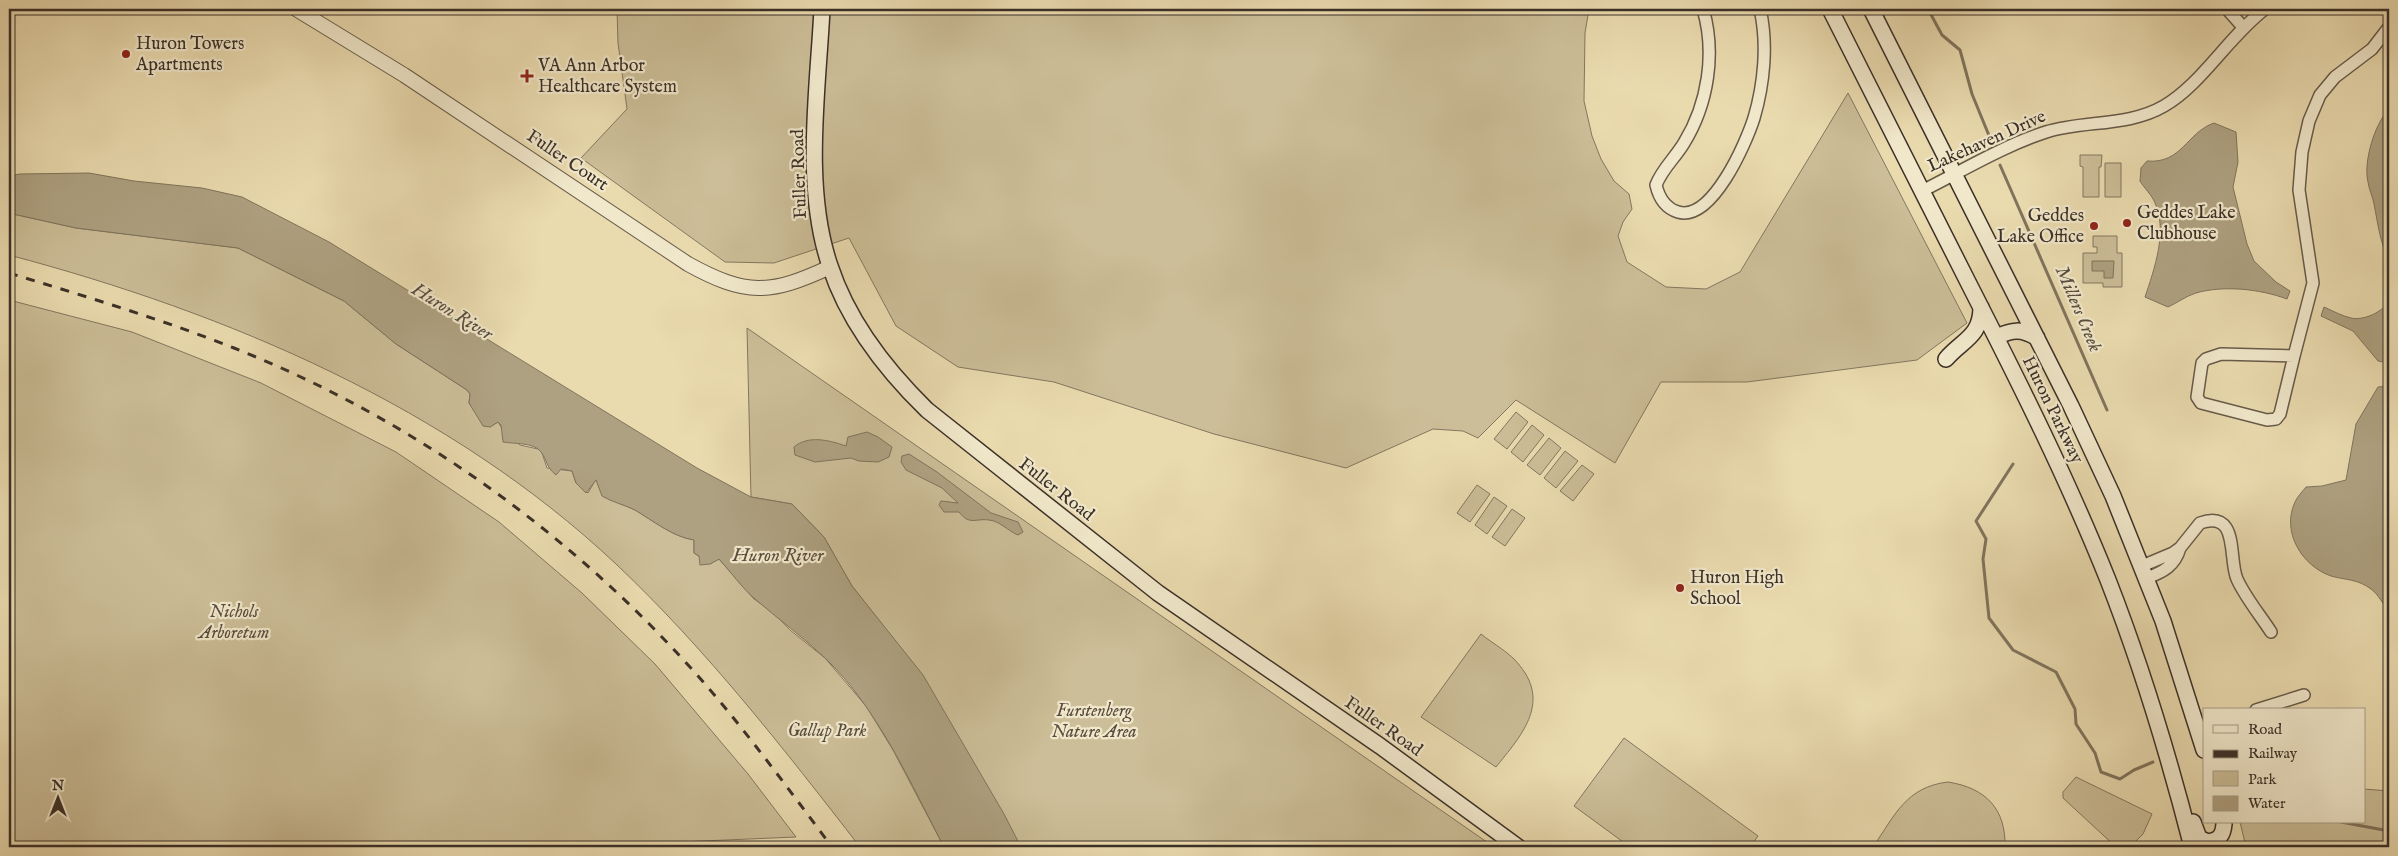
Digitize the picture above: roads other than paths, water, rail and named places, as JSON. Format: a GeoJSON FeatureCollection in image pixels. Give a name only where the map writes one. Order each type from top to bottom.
{"type":"FeatureCollection","features":[{"type":"Feature","properties":{"kind":"main road","name":"Fuller Road"},"geometry":{"type":"LineString","coordinates":[[822,9],[814,156],[822,238],[830,267],[852,314],[896,379],[926,410],[1158,593],[1380,746],[1518,847]]}},
{"type":"Feature","properties":{"kind":"main road","name":"Huron Parkway"},"geometry":{"type":"LineString","coordinates":[[1830,9],[2039,422],[2108,579],[2141,670],[2174,778],[2192,847]]}},
{"type":"Feature","properties":{"kind":"main road","name":"Huron Parkway"},"geometry":{"type":"LineString","coordinates":[[1871,9],[2091,448],[2144,572],[2201,727],[2203,742]]}},
{"type":"Feature","properties":{"kind":"main road"},"geometry":{"type":"LineString","coordinates":[[1946,359],[1978,328],[1981,318],[1981,307]]}},
{"type":"Feature","properties":{"kind":"main road"},"geometry":{"type":"LineString","coordinates":[[1996,337],[2010,331],[2021,330],[2037,338]]}},
{"type":"Feature","properties":{"kind":"main road"},"geometry":{"type":"LineString","coordinates":[[2174,778],[2184,789],[2199,838],[2208,842],[2220,837],[2224,824]]}},
{"type":"Feature","properties":{"kind":"main road"},"geometry":{"type":"LineString","coordinates":[[2224,824],[2230,847]]}},
{"type":"Feature","properties":{"kind":"street","name":"Fuller Court"},"geometry":{"type":"LineString","coordinates":[[296,9],[392,67],[688,264],[718,280],[741,287],[773,288],[804,279],[830,267]]}},
{"type":"Feature","properties":{"kind":"street"},"geometry":{"type":"LineString","coordinates":[[1703,9],[1709,35],[1709,56],[1708,75],[1700,110],[1684,144],[1660,175],[1656,185],[1663,203],[1672,211],[1683,214],[1691,213],[1708,202],[1733,165],[1746,139],[1758,101],[1763,68],[1760,9]]}},
{"type":"Feature","properties":{"kind":"street"},"geometry":{"type":"LineString","coordinates":[[2226,9],[2243,27]]}},
{"type":"Feature","properties":{"kind":"street","name":"Lakehaven Drive"},"geometry":{"type":"LineString","coordinates":[[1922,191],[2045,132],[2072,126],[2139,117],[2164,106],[2185,90],[2243,27],[2265,9]]}},
{"type":"Feature","properties":{"kind":"street"},"geometry":{"type":"LineString","coordinates":[[2294,356],[2221,354],[2206,358],[2202,363],[2197,397],[2201,403],[2267,420],[2276,419],[2280,414],[2313,283],[2299,190],[2302,152],[2309,121],[2320,95],[2335,77],[2372,49],[2389,27]]}},
{"type":"Feature","properties":{"kind":"street"},"geometry":{"type":"LineString","coordinates":[[2144,572],[2168,568],[2174,562],[2180,548],[2200,523],[2215,520],[2221,524],[2231,538],[2238,581],[2271,632]]}},
{"type":"Feature","properties":{"kind":"street"},"geometry":{"type":"LineString","coordinates":[[2262,708],[2304,695]]}},
{"type":"Feature","properties":{"kind":"water"},"geometry":{"type":"Polygon","coordinates":[[[2389,109],[2389,260],[2381,240],[2369,185],[2367,164],[2375,133],[2389,109]]]}},
{"type":"Feature","properties":{"kind":"water"},"geometry":{"type":"Polygon","coordinates":[[[2214,123],[2236,132],[2238,162],[2233,187],[2247,244],[2254,261],[2276,282],[2290,291],[2287,299],[2242,289],[2218,289],[2192,294],[2168,307],[2145,297],[2158,250],[2160,226],[2159,214],[2155,203],[2140,181],[2141,168],[2147,161],[2159,161],[2168,158],[2197,134],[2214,123]]]}},
{"type":"Feature","properties":{"kind":"water","name":"Huron River"},"geometry":{"type":"Polygon","coordinates":[[[89,173],[134,181],[202,188],[242,197],[329,242],[697,468],[751,497],[792,504],[824,537],[852,586],[923,675],[1004,814],[1021,847],[944,847],[892,747],[861,699],[825,658],[750,595],[719,559],[710,564],[700,565],[699,556],[694,553],[694,540],[671,532],[635,510],[602,496],[596,480],[586,493],[576,483],[572,471],[561,469],[556,475],[550,469],[541,452],[534,446],[503,442],[501,425],[498,422],[490,427],[483,426],[469,403],[470,394],[467,390],[396,344],[344,301],[238,248],[76,228],[13,214],[9,215],[9,176],[20,174],[89,173]]]}},
{"type":"Feature","properties":{"kind":"water"},"geometry":{"type":"Polygon","coordinates":[[[2092,261],[2114,261],[2113,278],[2104,278],[2104,271],[2092,271],[2092,261]]]}},
{"type":"Feature","properties":{"kind":"water"},"geometry":{"type":"Polygon","coordinates":[[[2389,300],[2389,363],[2378,361],[2353,331],[2321,316],[2324,307],[2356,319],[2367,317],[2378,312],[2389,300]]]}},
{"type":"Feature","properties":{"kind":"water"},"geometry":{"type":"Polygon","coordinates":[[[2389,386],[2389,613],[2371,589],[2356,582],[2331,576],[2311,564],[2303,556],[2293,536],[2291,513],[2298,496],[2306,487],[2322,486],[2346,480],[2356,424],[2378,387],[2389,386]]]}},
{"type":"Feature","properties":{"kind":"water"},"geometry":{"type":"Polygon","coordinates":[[[867,432],[892,447],[889,457],[878,462],[859,461],[851,458],[815,462],[795,455],[794,447],[806,441],[819,440],[846,446],[848,437],[867,432]]]}},
{"type":"Feature","properties":{"kind":"water"},"geometry":{"type":"Polygon","coordinates":[[[909,454],[937,472],[991,513],[1018,522],[1023,532],[1018,535],[993,521],[970,520],[966,519],[959,512],[944,512],[939,505],[941,501],[958,503],[942,488],[906,470],[901,462],[902,456],[909,454]]]}},
{"type":"Feature","properties":{"kind":"waterway","name":"Millers Creek"},"geometry":{"type":"LineString","coordinates":[[1928,9],[1942,35],[1960,50],[1972,94],[1990,138]]}},
{"type":"Feature","properties":{"kind":"waterway","name":"Millers Creek"},"geometry":{"type":"LineString","coordinates":[[2000,165],[2107,410]]}},
{"type":"Feature","properties":{"kind":"waterway","name":"Millers Creek"},"geometry":{"type":"LineString","coordinates":[[2013,464],[1976,521],[1986,539],[1983,559],[1989,618],[2013,650],[2056,672],[2075,709],[2076,724],[2095,753],[2101,772],[2120,779],[2134,770],[2153,762]]}},
{"type":"Feature","properties":{"kind":"waterway","name":"Millers Creek"},"geometry":{"type":"LineString","coordinates":[[2352,824],[2389,831]]}},
{"type":"Feature","properties":{"kind":"railway"},"geometry":{"type":"LineString","coordinates":[[9,273],[122,308],[234,348],[304,378],[372,413],[437,452],[500,496],[560,543],[617,593],[671,647],[722,704],[832,847]]}},
{"type":"Feature","properties":{"kind":"place","name":"Huron Towers Apartments"},"geometry":{"type":"Point","coordinates":[126,54]}},
{"type":"Feature","properties":{"kind":"place","name":"VA Ann Arbor Healthcare System"},"geometry":{"type":"Point","coordinates":[527,76]}},
{"type":"Feature","properties":{"kind":"place","name":"Geddes Lake Clubhouse"},"geometry":{"type":"Point","coordinates":[2127,223]}},
{"type":"Feature","properties":{"kind":"place","name":"Geddes Lake Office"},"geometry":{"type":"Point","coordinates":[2094,226]}},
{"type":"Feature","properties":{"kind":"place","name":"Huron High School"},"geometry":{"type":"Point","coordinates":[1680,588]}},
{"type":"Feature","properties":{"kind":"park label","name":"Nichols Arboretum"},"geometry":{"type":"Point","coordinates":[234,622]}},
{"type":"Feature","properties":{"kind":"park label","name":"Furstenberg Nature Area"},"geometry":{"type":"Point","coordinates":[1094,721]}},
{"type":"Feature","properties":{"kind":"park label","name":"Gallup Park"},"geometry":{"type":"Point","coordinates":[827,731]}}]}
